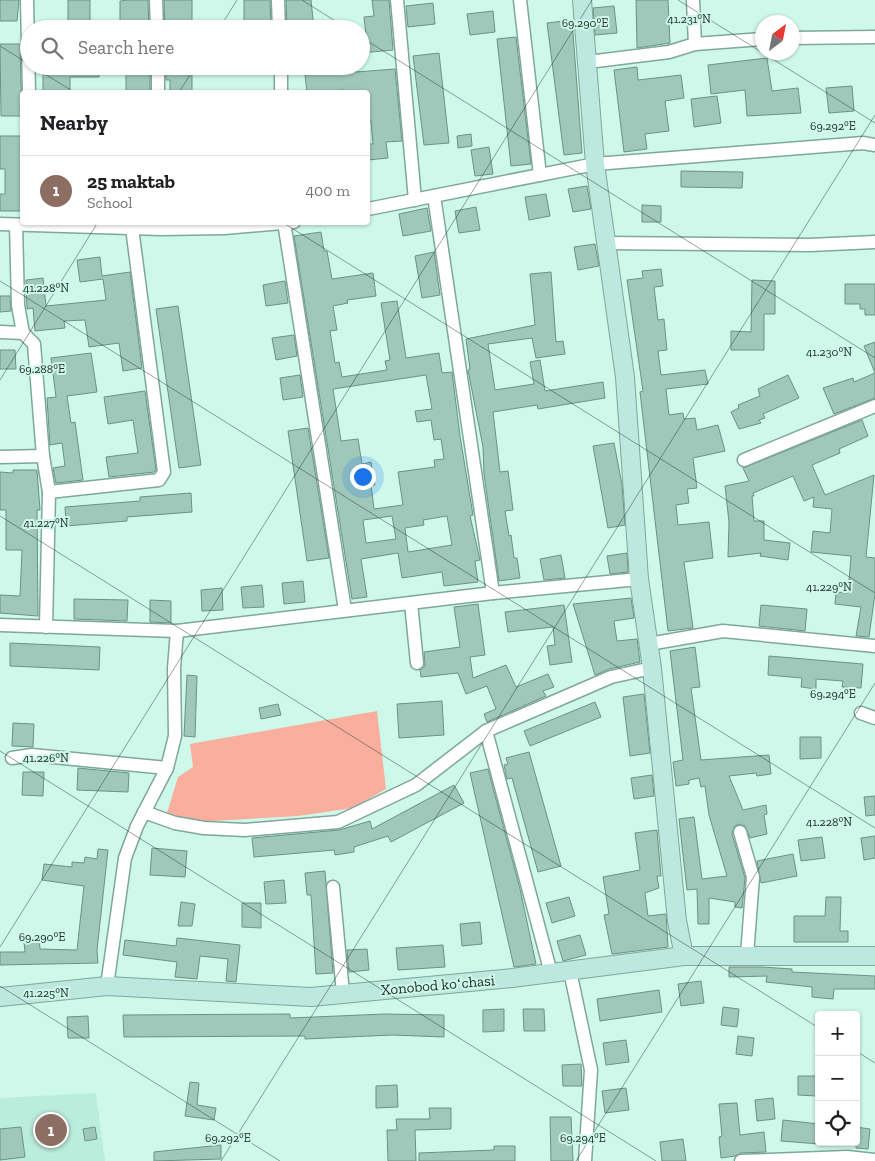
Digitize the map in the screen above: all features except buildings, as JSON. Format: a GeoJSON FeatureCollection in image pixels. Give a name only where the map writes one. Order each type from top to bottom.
{"type":"FeatureCollection","features":[{"type":"Feature","properties":{"kind":"street"},"geometry":{"type":"LineString","coordinates":[[27,0],[27,20]]}},
{"type":"Feature","properties":{"kind":"street"},"geometry":{"type":"LineString","coordinates":[[156,0],[157,20]]}},
{"type":"Feature","properties":{"kind":"street"},"geometry":{"type":"LineString","coordinates":[[278,0],[279,20]]}},
{"type":"Feature","properties":{"kind":"street"},"geometry":{"type":"LineString","coordinates":[[397,0],[415,200]]}},
{"type":"Feature","properties":{"kind":"street"},"geometry":{"type":"LineString","coordinates":[[520,0],[540,174]]}},
{"type":"Feature","properties":{"kind":"street"},"geometry":{"type":"LineString","coordinates":[[582,0],[594,164],[626,377],[639,579],[652,668],[677,921],[684,956]]}},
{"type":"Feature","properties":{"kind":"street"},"geometry":{"type":"LineString","coordinates":[[693,0],[695,44]]}},
{"type":"Feature","properties":{"kind":"street"},"geometry":{"type":"LineString","coordinates":[[800,38],[875,36]]}},
{"type":"Feature","properties":{"kind":"street"},"geometry":{"type":"LineString","coordinates":[[588,62],[669,52],[695,44],[755,39]]}},
{"type":"Feature","properties":{"kind":"street"},"geometry":{"type":"LineString","coordinates":[[29,75],[29,90]]}},
{"type":"Feature","properties":{"kind":"street"},"geometry":{"type":"LineString","coordinates":[[158,75],[158,90]]}},
{"type":"Feature","properties":{"kind":"street"},"geometry":{"type":"LineString","coordinates":[[281,75],[281,90]]}},
{"type":"Feature","properties":{"kind":"street"},"geometry":{"type":"LineString","coordinates":[[370,209],[594,164],[863,143],[875,145]]}},
{"type":"Feature","properties":{"kind":"street"},"geometry":{"type":"LineString","coordinates":[[434,196],[493,593]]}},
{"type":"Feature","properties":{"kind":"street"},"geometry":{"type":"LineString","coordinates":[[0,224],[20,225]]}},
{"type":"Feature","properties":{"kind":"street"},"geometry":{"type":"LineString","coordinates":[[16,225],[18,305],[24,332],[34,344],[43,456],[49,492],[46,627]]}},
{"type":"Feature","properties":{"kind":"street"},"geometry":{"type":"LineString","coordinates":[[56,225],[132,228],[203,225]]}},
{"type":"Feature","properties":{"kind":"street"},"geometry":{"type":"LineString","coordinates":[[287,225],[345,610]]}},
{"type":"Feature","properties":{"kind":"street"},"geometry":{"type":"LineString","coordinates":[[49,492],[159,480],[164,472],[132,228]]}},
{"type":"Feature","properties":{"kind":"street"},"geometry":{"type":"LineString","coordinates":[[606,243],[810,245],[875,242]]}},
{"type":"Feature","properties":{"kind":"street"},"geometry":{"type":"LineString","coordinates":[[0,332],[24,332]]}},
{"type":"Feature","properties":{"kind":"street"},"geometry":{"type":"LineString","coordinates":[[744,460],[873,411]]}},
{"type":"Feature","properties":{"kind":"street"},"geometry":{"type":"LineString","coordinates":[[0,457],[43,456]]}},
{"type":"Feature","properties":{"kind":"street"},"geometry":{"type":"LineString","coordinates":[[0,625],[178,631],[493,593],[639,579]]}},
{"type":"Feature","properties":{"kind":"street"},"geometry":{"type":"LineString","coordinates":[[412,603],[417,664]]}},
{"type":"Feature","properties":{"kind":"street"},"geometry":{"type":"LineString","coordinates":[[107,986],[125,858],[144,812],[167,768],[175,736],[174,668],[178,631]]}},
{"type":"Feature","properties":{"kind":"street"},"geometry":{"type":"LineString","coordinates":[[649,644],[723,631],[875,646]]}},
{"type":"Feature","properties":{"kind":"street"},"geometry":{"type":"LineString","coordinates":[[144,812],[175,823],[204,828],[245,830],[338,822],[416,785],[486,731],[611,677],[652,668]]}},
{"type":"Feature","properties":{"kind":"street"},"geometry":{"type":"LineString","coordinates":[[860,713],[875,718]]}},
{"type":"Feature","properties":{"kind":"street"},"geometry":{"type":"LineString","coordinates":[[486,731],[551,973]]}},
{"type":"Feature","properties":{"kind":"street"},"geometry":{"type":"LineString","coordinates":[[12,758],[32,755],[167,768]]}},
{"type":"Feature","properties":{"kind":"street"},"geometry":{"type":"LineString","coordinates":[[740,832],[753,878],[747,955]]}},
{"type":"Feature","properties":{"kind":"street"},"geometry":{"type":"LineString","coordinates":[[333,887],[343,993]]}},
{"type":"Feature","properties":{"kind":"street","name":"Xonobod koʻchasi"},"geometry":{"type":"LineString","coordinates":[[0,997],[107,986],[311,996],[570,971],[684,956],[875,956]]}},
{"type":"Feature","properties":{"kind":"street"},"geometry":{"type":"LineString","coordinates":[[570,971],[590,1070],[585,1161]]}},
{"type":"Feature","properties":{"kind":"street"},"geometry":{"type":"LineString","coordinates":[[741,1161],[847,1157],[875,1160]]}},
{"type":"Feature","properties":{"kind":"shaded area"},"geometry":{"type":"Polygon","coordinates":[[[377,711],[386,789],[353,808],[298,816],[195,822],[167,813],[178,777],[193,767],[190,744],[377,711]]]}},
{"type":"Feature","properties":{"kind":"shaded area"},"geometry":{"type":"Polygon","coordinates":[[[96,1093],[105,1161],[0,1161],[0,1098],[96,1093]]]}},
{"type":"Feature","properties":{"kind":"place","name":"25 maktab"},"geometry":{"type":"Point","coordinates":[51,1130]}}]}
